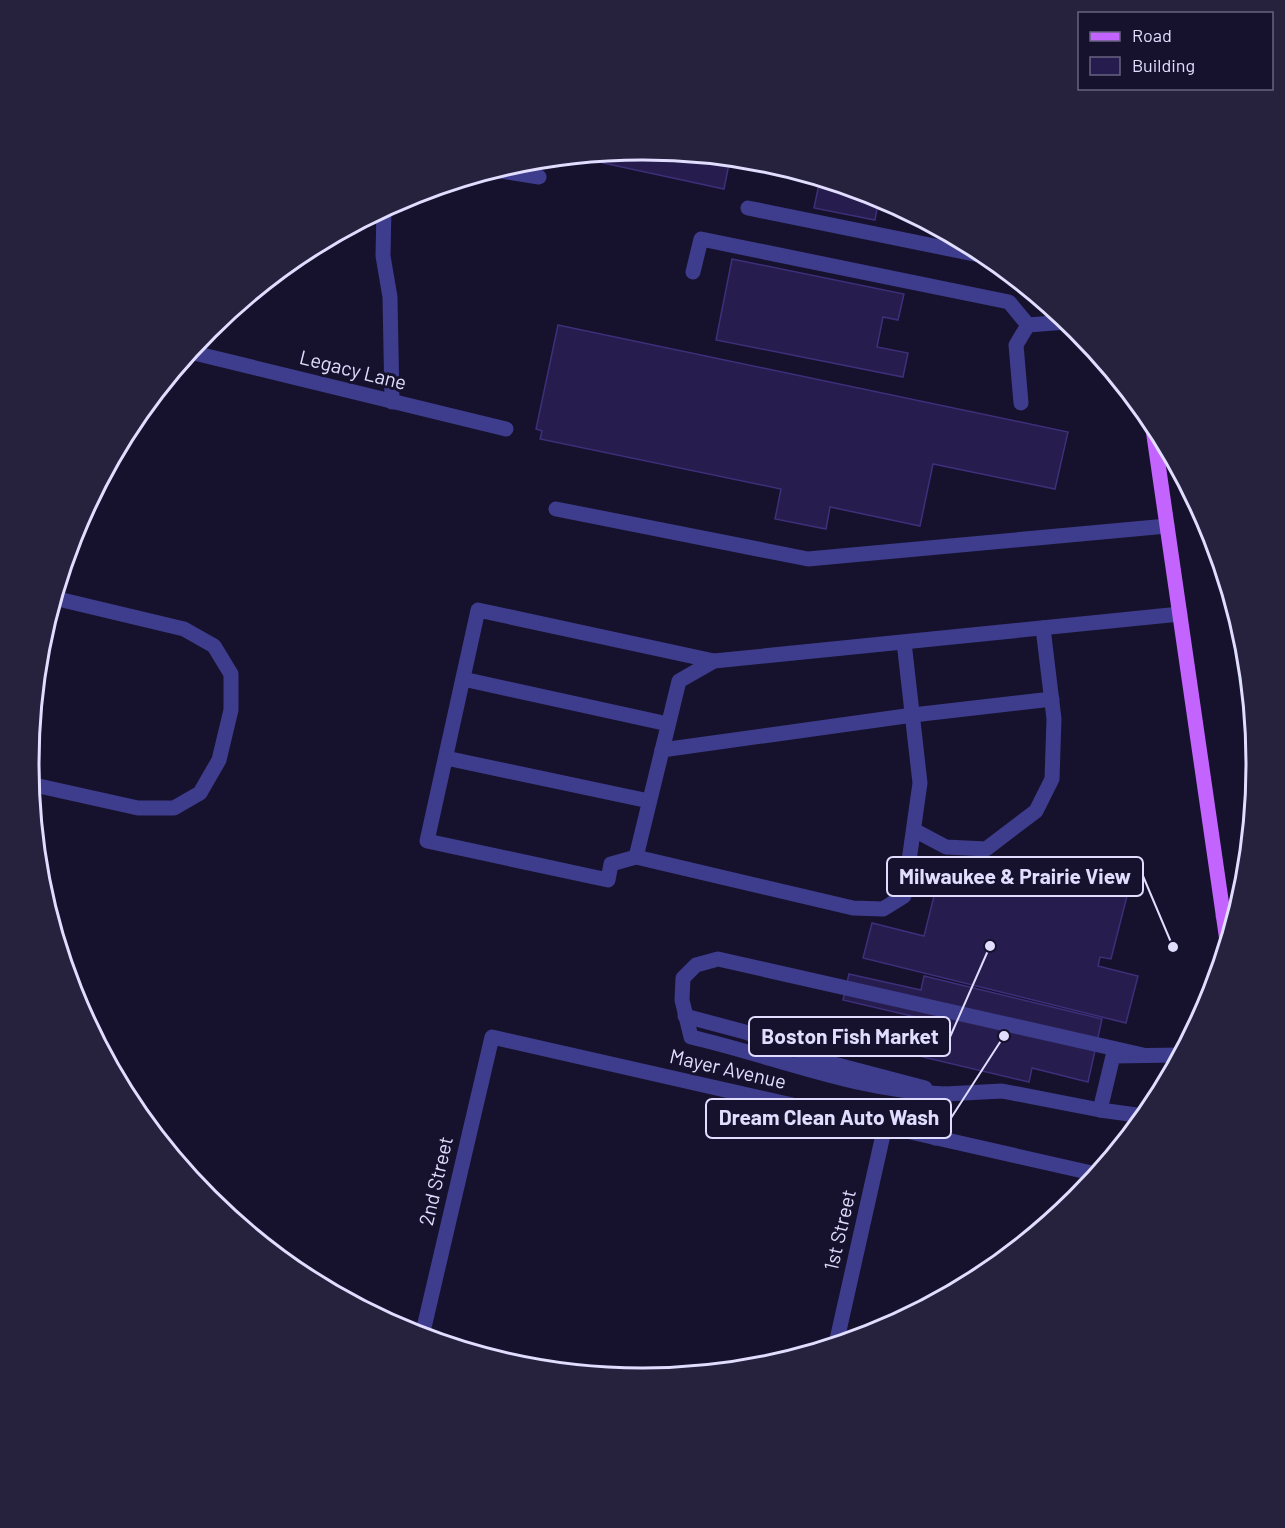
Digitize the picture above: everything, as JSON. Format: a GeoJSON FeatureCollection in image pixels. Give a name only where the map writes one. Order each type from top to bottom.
{"type":"FeatureCollection","features":[{"type":"Feature","properties":{"kind":"main road"},"geometry":{"type":"LineString","coordinates":[[1156,447],[1180,614],[1229,903]]}},
{"type":"Feature","properties":{"kind":"street"},"geometry":{"type":"LineString","coordinates":[[518,174],[539,177]]}},
{"type":"Feature","properties":{"kind":"street"},"geometry":{"type":"LineString","coordinates":[[748,208],[961,251]]}},
{"type":"Feature","properties":{"kind":"street"},"geometry":{"type":"LineString","coordinates":[[384,219],[383,256],[390,297],[392,402]]}},
{"type":"Feature","properties":{"kind":"street"},"geometry":{"type":"LineString","coordinates":[[693,272],[701,239],[1009,302],[1028,325]]}},
{"type":"Feature","properties":{"kind":"street"},"geometry":{"type":"LineString","coordinates":[[1028,325],[1054,323]]}},
{"type":"Feature","properties":{"kind":"street"},"geometry":{"type":"LineString","coordinates":[[1021,403],[1016,345],[1028,325]]}},
{"type":"Feature","properties":{"kind":"street","name":"Legacy Lane"},"geometry":{"type":"LineString","coordinates":[[200,354],[506,429]]}},
{"type":"Feature","properties":{"kind":"street"},"geometry":{"type":"LineString","coordinates":[[556,508],[808,559],[1167,526]]}},
{"type":"Feature","properties":{"kind":"street"},"geometry":{"type":"LineString","coordinates":[[40,786],[138,808],[174,808],[200,793],[219,760],[231,710],[231,674],[214,646],[184,629],[62,600]]}},
{"type":"Feature","properties":{"kind":"street"},"geometry":{"type":"LineString","coordinates":[[904,642],[920,783],[904,896],[884,909],[853,908],[636,857],[611,864],[608,880],[427,841],[478,610],[714,661],[1180,614]]}},
{"type":"Feature","properties":{"kind":"street"},"geometry":{"type":"LineString","coordinates":[[914,830],[946,847],[986,849],[1036,811],[1052,778],[1054,719],[1043,628]]}},
{"type":"Feature","properties":{"kind":"street"},"geometry":{"type":"LineString","coordinates":[[636,857],[679,681],[714,661]]}},
{"type":"Feature","properties":{"kind":"street"},"geometry":{"type":"LineString","coordinates":[[463,679],[668,724]]}},
{"type":"Feature","properties":{"kind":"street"},"geometry":{"type":"LineString","coordinates":[[662,750],[913,715],[1052,699]]}},
{"type":"Feature","properties":{"kind":"street"},"geometry":{"type":"LineString","coordinates":[[446,758],[649,801]]}},
{"type":"Feature","properties":{"kind":"street"},"geometry":{"type":"LineString","coordinates":[[1133,1114],[1002,1091],[945,1094],[903,1093],[691,1037],[682,1000],[683,978],[696,965],[718,959],[1143,1055]]}},
{"type":"Feature","properties":{"kind":"street","name":"Mayer Avenue"},"geometry":{"type":"LineString","coordinates":[[492,1037],[1087,1172]]}},
{"type":"Feature","properties":{"kind":"street","name":"2nd Street"},"geometry":{"type":"LineString","coordinates":[[424,1326],[492,1037]]}},
{"type":"Feature","properties":{"kind":"street"},"geometry":{"type":"LineString","coordinates":[[1100,1110],[1113,1056],[1171,1055]]}},
{"type":"Feature","properties":{"kind":"street"},"geometry":{"type":"LineString","coordinates":[[935,1138],[945,1094]]}},
{"type":"Feature","properties":{"kind":"street","name":"1st Street"},"geometry":{"type":"LineString","coordinates":[[838,1334],[885,1126]]}},
{"type":"Feature","properties":{"kind":"green space"},"geometry":{"type":"Polygon","coordinates":[[[1233,640],[1241,684],[1239,684],[1233,640]]]}},
{"type":"Feature","properties":{"kind":"building"},"geometry":{"type":"Polygon","coordinates":[[[642,160],[728,167],[724,189],[603,163],[642,160]]]}},
{"type":"Feature","properties":{"kind":"building"},"geometry":{"type":"Polygon","coordinates":[[[818,187],[877,208],[875,220],[814,208],[818,187]]]}},
{"type":"Feature","properties":{"kind":"building"},"geometry":{"type":"Polygon","coordinates":[[[732,259],[904,294],[898,320],[883,317],[877,347],[908,353],[903,377],[716,340],[732,259]]]}},
{"type":"Feature","properties":{"kind":"building"},"geometry":{"type":"Polygon","coordinates":[[[558,325],[1068,432],[1055,489],[933,464],[920,526],[830,507],[826,529],[775,519],[781,489],[540,439],[542,431],[536,429],[558,325]]]}},
{"type":"Feature","properties":{"kind":"building"},"geometry":{"type":"Polygon","coordinates":[[[967,862],[1033,878],[1034,873],[1127,896],[1111,959],[1100,957],[1098,966],[1138,976],[1126,1023],[863,958],[872,923],[924,936],[938,880],[961,886],[967,862]]]}},
{"type":"Feature","properties":{"kind":"building"},"geometry":{"type":"Polygon","coordinates":[[[849,974],[921,990],[924,976],[1102,1019],[1088,1082],[1032,1068],[1029,1082],[906,1053],[916,1017],[843,1000],[849,974]]]}},
{"type":"Feature","properties":{"kind":"place","name":"Boston Fish Market"},"geometry":{"type":"Point","coordinates":[990,946]}},
{"type":"Feature","properties":{"kind":"place","name":"Milwaukee & Prairie View"},"geometry":{"type":"Point","coordinates":[1173,947]}},
{"type":"Feature","properties":{"kind":"place","name":"Dream Clean Auto Wash"},"geometry":{"type":"Point","coordinates":[1004,1036]}}]}
